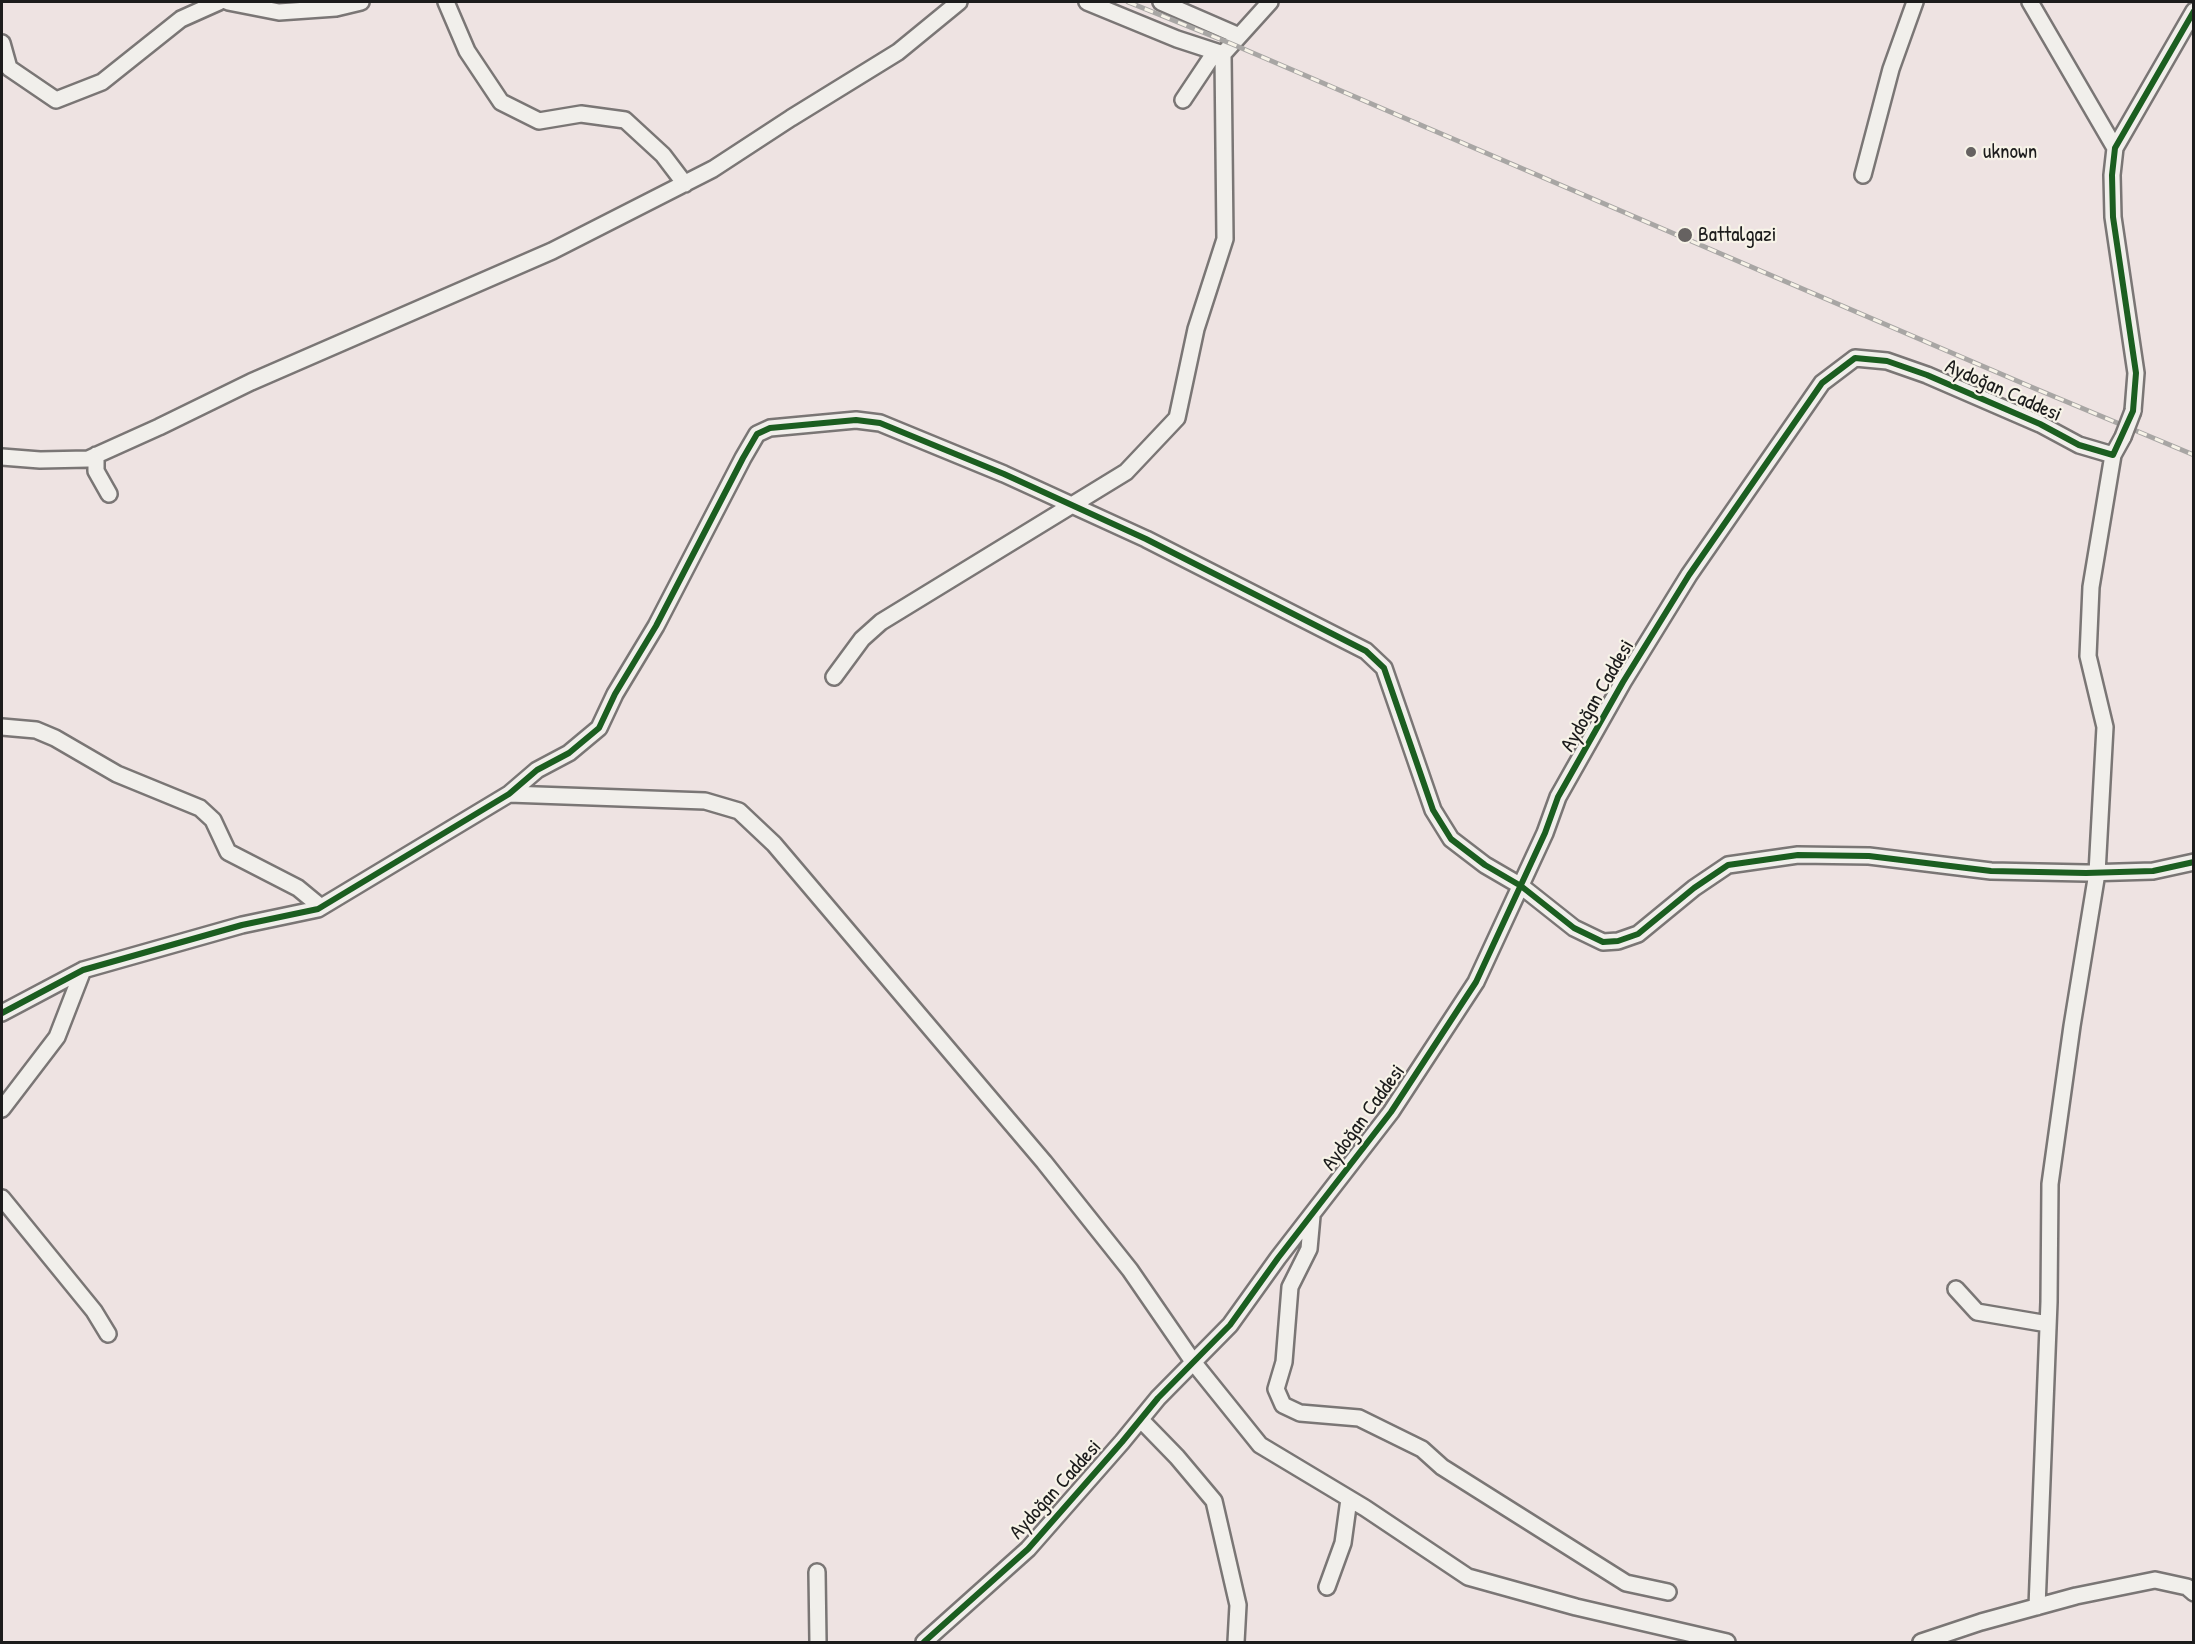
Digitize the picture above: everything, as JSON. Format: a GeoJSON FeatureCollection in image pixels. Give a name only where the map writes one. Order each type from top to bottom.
{"type":"FeatureCollection","features":[{"type":"Feature","properties":{"kind":"street"},"geometry":{"type":"LineString","coordinates":[[2,43],[9,68],[56,100],[102,82],[181,19],[219,2]]}},
{"type":"Feature","properties":{"kind":"street"},"geometry":{"type":"LineString","coordinates":[[228,2],[279,12],[336,8],[361,2]]}},
{"type":"Feature","properties":{"kind":"street"},"geometry":{"type":"LineString","coordinates":[[446,2],[467,51],[501,102],[539,121],[580,114],[625,120],[663,155],[685,183]]}},
{"type":"Feature","properties":{"kind":"street"},"geometry":{"type":"LineString","coordinates":[[2,458],[88,459],[251,382],[552,251],[713,169],[898,52],[959,2]]}},
{"type":"Feature","properties":{"kind":"street"},"geometry":{"type":"LineString","coordinates":[[1087,2],[1177,39],[1219,53]]}},
{"type":"Feature","properties":{"kind":"street"},"geometry":{"type":"LineString","coordinates":[[1161,2],[1239,36]]}},
{"type":"Feature","properties":{"kind":"street"},"geometry":{"type":"LineString","coordinates":[[1183,100],[1219,53],[1239,36],[1270,2]]}},
{"type":"Feature","properties":{"kind":"street"},"geometry":{"type":"LineString","coordinates":[[1863,175],[1891,69],[1915,2]]}},
{"type":"Feature","properties":{"kind":"street"},"geometry":{"type":"LineString","coordinates":[[2030,2],[2115,148]]}},
{"type":"Feature","properties":{"kind":"street"},"geometry":{"type":"LineString","coordinates":[[2037,1607],[2048,1324],[2050,1184],[2072,1026],[2097,873],[2105,727],[2088,656],[2091,587],[2113,455],[2133,411],[2136,373],[2113,218],[2112,175],[2115,148],[2193,11]]}},
{"type":"Feature","properties":{"kind":"street"},"geometry":{"type":"LineString","coordinates":[[834,677],[862,639],[881,622],[1126,472],[1177,418],[1196,328],[1225,239],[1219,53]]}},
{"type":"Feature","properties":{"kind":"street","name":"Aydoğan Caddesi"},"geometry":{"type":"LineString","coordinates":[[924,1642],[1028,1549],[1158,1398],[1230,1325],[1278,1258],[1391,1112],[1476,982],[1521,886],[1558,797],[1623,682],[1689,575],[1822,383],[1855,358],[1887,361],[1927,375],[2040,424],[2079,445],[2113,455]]}},
{"type":"Feature","properties":{"kind":"street"},"geometry":{"type":"LineString","coordinates":[[2,1013],[83,970],[242,925],[321,907],[509,794],[537,770],[569,753],[599,728],[615,694],[656,626],[743,458],[758,434],[770,428],[856,420],[880,423],[1004,474],[1146,539],[1366,651],[1384,668],[1433,810],[1451,839],[1485,865],[1521,886],[1574,928],[1603,942],[1618,941],[1638,934],[1694,888],[1728,865],[1798,855],[1869,856],[1991,871],[2097,873],[2153,871],[2193,862]]}},
{"type":"Feature","properties":{"kind":"street"},"geometry":{"type":"LineString","coordinates":[[96,455],[96,471],[109,494]]}},
{"type":"Feature","properties":{"kind":"street"},"geometry":{"type":"LineString","coordinates":[[2,727],[36,730],[55,738],[117,774],[200,808],[213,820],[228,852],[298,888],[321,907]]}},
{"type":"Feature","properties":{"kind":"street"},"geometry":{"type":"LineString","coordinates":[[509,794],[705,801],[739,811],[774,844],[1044,1162],[1130,1270],[1194,1363],[1260,1445],[1349,1499],[1468,1577],[1576,1607],[1727,1642]]}},
{"type":"Feature","properties":{"kind":"street"},"geometry":{"type":"LineString","coordinates":[[2,1109],[57,1037],[83,970]]}},
{"type":"Feature","properties":{"kind":"street"},"geometry":{"type":"LineString","coordinates":[[2,1198],[93,1311],[108,1334]]}},
{"type":"Feature","properties":{"kind":"street"},"geometry":{"type":"LineString","coordinates":[[1312,1216],[1309,1249],[1290,1287],[1284,1362],[1276,1389],[1283,1405],[1300,1413],[1359,1418],[1422,1449],[1442,1467],[1626,1583],[1668,1592]]}},
{"type":"Feature","properties":{"kind":"street"},"geometry":{"type":"LineString","coordinates":[[1956,1289],[1977,1312],[2048,1324]]}},
{"type":"Feature","properties":{"kind":"street"},"geometry":{"type":"LineString","coordinates":[[1140,1420],[1177,1457],[1214,1501],[1238,1605],[1236,1642]]}},
{"type":"Feature","properties":{"kind":"street"},"geometry":{"type":"LineString","coordinates":[[1327,1587],[1343,1543],[1349,1499]]}},
{"type":"Feature","properties":{"kind":"street"},"geometry":{"type":"LineString","coordinates":[[817,1572],[818,1642]]}},
{"type":"Feature","properties":{"kind":"street"},"geometry":{"type":"LineString","coordinates":[[1921,1642],[1981,1622],[2076,1596],[2155,1580],[2187,1587],[2193,1593]]}},
{"type":"Feature","properties":{"kind":"railway"},"geometry":{"type":"LineString","coordinates":[[1128,2],[1232,44],[2194,455]]}},
{"type":"Feature","properties":{"kind":"cycle path"},"geometry":{"type":"LineString","coordinates":[[924,1642],[1028,1549],[1158,1398],[1230,1325],[1278,1258],[1391,1112],[1476,982],[1545,833],[1558,797],[1623,682],[1689,575],[1822,383],[1855,358],[1887,361],[1927,375],[2040,424],[2079,445],[2113,455],[2133,411],[2136,373],[2113,217],[2112,175],[2115,148],[2194,11]]}},
{"type":"Feature","properties":{"kind":"cycle path"},"geometry":{"type":"LineString","coordinates":[[2,1013],[83,970],[242,925],[318,909],[509,794],[537,770],[569,753],[599,728],[615,694],[656,626],[757,434],[770,428],[856,420],[880,423],[1004,474],[1146,539],[1366,651],[1384,668],[1433,810],[1451,839],[1485,865],[1521,886],[1574,928],[1603,942],[1618,941],[1638,934],[1694,888],[1728,865],[1798,855],[1869,856],[1991,871],[2086,873],[2153,871],[2194,862]]}},
{"type":"Feature","properties":{"kind":"place","name":"uknown"},"geometry":{"type":"Point","coordinates":[1971,152]}},
{"type":"Feature","properties":{"kind":"place","name":"Battalgazi"},"geometry":{"type":"Point","coordinates":[1685,235]}}]}
